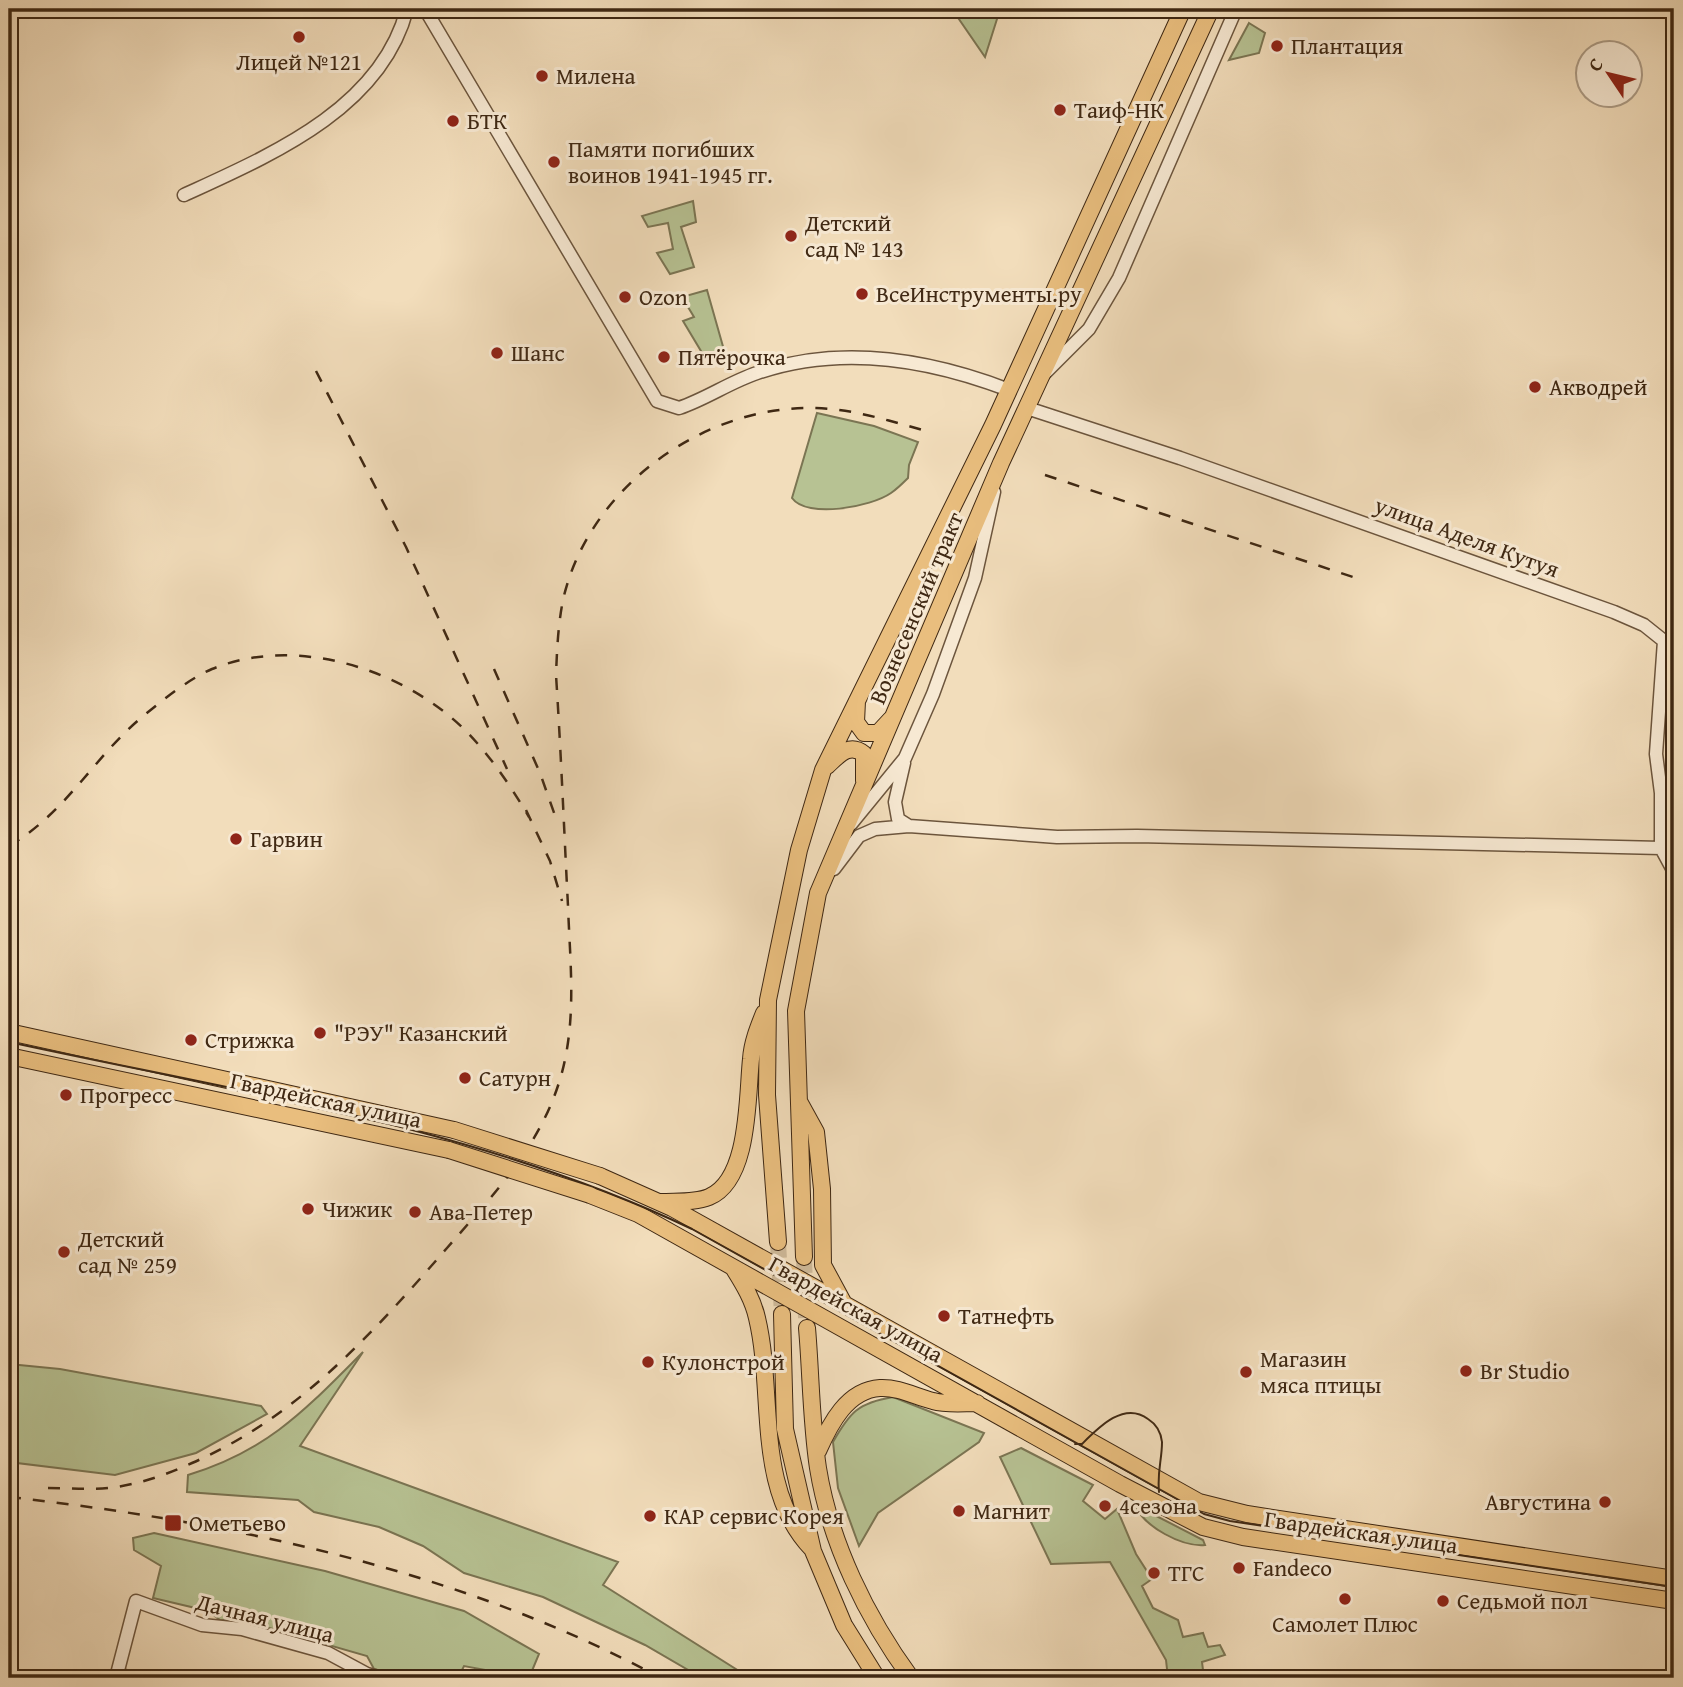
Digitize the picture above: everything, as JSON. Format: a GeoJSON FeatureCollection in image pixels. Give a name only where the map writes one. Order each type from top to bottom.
{"type":"FeatureCollection","features":[{"type":"Feature","properties":{"kind":"main road","name":"Вознесенский тракт"},"geometry":{"type":"LineString","coordinates":[[778,1242],[767,1095],[768,1000],[799,850],[823,770],[1009,390],[1183,9]]}},
{"type":"Feature","properties":{"kind":"main road","name":"Вознесенский тракт"},"geometry":{"type":"LineString","coordinates":[[804,1257],[796,1011],[818,893],[903,699],[1000,463],[1212,9]]}},
{"type":"Feature","properties":{"kind":"main road"},"geometry":{"type":"LineString","coordinates":[[857,696],[856,722],[869,735],[887,726],[903,699]]}},
{"type":"Feature","properties":{"kind":"main road"},"geometry":{"type":"LineString","coordinates":[[823,770],[841,753],[852,748],[859,750],[864,754],[863,790]]}},
{"type":"Feature","properties":{"kind":"main road"},"geometry":{"type":"LineString","coordinates":[[659,1203],[710,1197],[729,1179],[737,1164],[747,1113],[755,1035],[768,1000]]}},
{"type":"Feature","properties":{"kind":"main road","name":"Гвардейская улица"},"geometry":{"type":"LineString","coordinates":[[9,1032],[454,1130],[600,1176],[659,1203],[1199,1502],[1247,1514],[1674,1579]]}},
{"type":"Feature","properties":{"kind":"main road","name":"Гвардейская улица"},"geometry":{"type":"LineString","coordinates":[[9,1056],[449,1150],[638,1213],[1120,1484],[1203,1527],[1243,1537],[1674,1601]]}},
{"type":"Feature","properties":{"kind":"main road"},"geometry":{"type":"LineString","coordinates":[[134,1083],[140,1060]]}},
{"type":"Feature","properties":{"kind":"main road"},"geometry":{"type":"LineString","coordinates":[[799,1100],[817,1132],[822,1189],[823,1265],[844,1304]]}},
{"type":"Feature","properties":{"kind":"main road"},"geometry":{"type":"LineString","coordinates":[[733,1267],[748,1291],[757,1318],[768,1427],[780,1493],[792,1523],[814,1551]]}},
{"type":"Feature","properties":{"kind":"main road"},"geometry":{"type":"LineString","coordinates":[[782,1314],[785,1429],[814,1551],[844,1625],[877,1678]]}},
{"type":"Feature","properties":{"kind":"main road"},"geometry":{"type":"LineString","coordinates":[[807,1328],[817,1453],[827,1509],[862,1604],[911,1678]]}},
{"type":"Feature","properties":{"kind":"main road"},"geometry":{"type":"LineString","coordinates":[[817,1453],[838,1413],[847,1404],[871,1391],[899,1391],[935,1402],[979,1403]]}},
{"type":"Feature","properties":{"kind":"main road"},"geometry":{"type":"LineString","coordinates":[[1379,1556],[1382,1535]]}},
{"type":"Feature","properties":{"kind":"street"},"geometry":{"type":"LineString","coordinates":[[184,195],[259,161],[340,108],[376,75],[396,44],[407,9]]}},
{"type":"Feature","properties":{"kind":"street"},"geometry":{"type":"LineString","coordinates":[[425,9],[657,401],[679,408],[773,368],[847,357],[915,363],[970,376],[1009,390]]}},
{"type":"Feature","properties":{"kind":"street"},"geometry":{"type":"LineString","coordinates":[[1040,378],[1089,329],[1119,278],[1236,9]]}},
{"type":"Feature","properties":{"kind":"street","name":"улица Аделя Кутуя"},"geometry":{"type":"LineString","coordinates":[[1027,408],[1180,458],[1614,612],[1669,638],[1656,754],[1661,793],[1661,848],[1674,872]]}},
{"type":"Feature","properties":{"kind":"street"},"geometry":{"type":"LineString","coordinates":[[909,826],[898,819],[895,802],[905,758],[933,694],[975,578],[1000,463]]}},
{"type":"Feature","properties":{"kind":"street"},"geometry":{"type":"LineString","coordinates":[[840,838],[905,758]]}},
{"type":"Feature","properties":{"kind":"street"},"geometry":{"type":"LineString","coordinates":[[818,893],[859,836],[875,829],[909,826],[1057,837],[1148,836],[1661,848]]}},
{"type":"Feature","properties":{"kind":"street","name":"Дачная улица"},"geometry":{"type":"LineString","coordinates":[[117,1676],[136,1601],[202,1625],[242,1629],[328,1653],[366,1676],[382,1678]]}},
{"type":"Feature","properties":{"kind":"street"},"geometry":{"type":"LineString","coordinates":[[117,1676],[131,1678]]}},
{"type":"Feature","properties":{"kind":"green space"},"geometry":{"type":"Polygon","coordinates":[[[952,9],[990,9],[997,19],[985,57],[952,9]]]}},
{"type":"Feature","properties":{"kind":"green space"},"geometry":{"type":"Polygon","coordinates":[[[1249,23],[1265,33],[1259,53],[1229,60],[1249,23]]]}},
{"type":"Feature","properties":{"kind":"green space"},"geometry":{"type":"Polygon","coordinates":[[[693,201],[696,222],[681,227],[694,267],[670,274],[657,253],[673,249],[668,223],[648,227],[642,216],[693,201]]]}},
{"type":"Feature","properties":{"kind":"green space"},"geometry":{"type":"Polygon","coordinates":[[[707,290],[724,350],[704,356],[683,321],[694,317],[682,297],[707,290]]]}},
{"type":"Feature","properties":{"kind":"green space"},"geometry":{"type":"Polygon","coordinates":[[[817,413],[874,426],[918,442],[909,465],[908,478],[893,491],[869,503],[840,509],[811,508],[800,504],[792,498],[817,413]]]}},
{"type":"Feature","properties":{"kind":"green space"},"geometry":{"type":"Polygon","coordinates":[[[363,1352],[300,1446],[618,1562],[603,1585],[750,1678],[702,1678],[645,1645],[543,1597],[464,1573],[423,1546],[379,1527],[314,1512],[298,1500],[187,1492],[188,1475],[241,1454],[263,1441],[304,1410],[363,1352]]]}},
{"type":"Feature","properties":{"kind":"green space"},"geometry":{"type":"Polygon","coordinates":[[[9,1364],[60,1369],[261,1406],[267,1414],[196,1453],[115,1475],[9,1462],[9,1364]]]}},
{"type":"Feature","properties":{"kind":"green space"},"geometry":{"type":"Polygon","coordinates":[[[893,1397],[984,1433],[979,1442],[878,1513],[859,1546],[838,1488],[833,1442],[856,1410],[871,1402],[893,1397]]]}},
{"type":"Feature","properties":{"kind":"green space"},"geometry":{"type":"Polygon","coordinates":[[[1021,1448],[1093,1485],[1083,1501],[1105,1519],[1117,1509],[1136,1554],[1152,1579],[1142,1586],[1153,1608],[1178,1620],[1183,1637],[1203,1633],[1208,1647],[1220,1645],[1225,1655],[1202,1662],[1204,1678],[1168,1678],[1166,1660],[1110,1562],[1051,1564],[1000,1457],[1021,1448]]]}},
{"type":"Feature","properties":{"kind":"green space"},"geometry":{"type":"Polygon","coordinates":[[[1135,1505],[1203,1540],[1205,1545],[1186,1543],[1165,1534],[1146,1521],[1135,1505]]]}},
{"type":"Feature","properties":{"kind":"green space"},"geometry":{"type":"Polygon","coordinates":[[[154,1533],[325,1571],[464,1611],[539,1654],[529,1678],[464,1666],[458,1678],[406,1678],[374,1669],[367,1656],[245,1621],[220,1620],[208,1611],[153,1598],[161,1566],[134,1550],[133,1538],[154,1533]]]}},
{"type":"Feature","properties":{"kind":"tunnel"},"geometry":{"type":"LineString","coordinates":[[778,1242],[782,1314]]}},
{"type":"Feature","properties":{"kind":"tunnel"},"geometry":{"type":"LineString","coordinates":[[804,1257],[806,1318]]}},
{"type":"Feature","properties":{"kind":"tram line"},"geometry":{"type":"LineString","coordinates":[[9,1042],[356,1116],[442,1138],[611,1194],[692,1229],[1204,1514],[1230,1521],[1674,1587]]}},
{"type":"Feature","properties":{"kind":"tram line"},"geometry":{"type":"LineString","coordinates":[[1075,1444],[1082,1444],[1112,1418],[1130,1413],[1148,1419],[1161,1435],[1159,1492]]}},
{"type":"Feature","properties":{"kind":"railway"},"geometry":{"type":"LineString","coordinates":[[316,371],[406,547],[507,769]]}},
{"type":"Feature","properties":{"kind":"railway"},"geometry":{"type":"LineString","coordinates":[[48,1488],[108,1488],[151,1479],[230,1444],[266,1422],[331,1370],[390,1311],[498,1189],[541,1125],[561,1076],[571,1012],[556,675],[560,619],[576,559],[597,522],[624,489],[656,461],[693,438],[732,421],[774,411],[816,408],[844,411],[926,431]]}},
{"type":"Feature","properties":{"kind":"railway"},"geometry":{"type":"LineString","coordinates":[[1045,475],[1359,579]]}},
{"type":"Feature","properties":{"kind":"railway"},"geometry":{"type":"LineString","coordinates":[[9,846],[47,817],[125,733],[176,691],[212,669],[244,659],[277,655],[345,663],[378,674],[438,707],[482,749],[529,817]]}},
{"type":"Feature","properties":{"kind":"railway"},"geometry":{"type":"LineString","coordinates":[[494,669],[540,773],[558,824]]}},
{"type":"Feature","properties":{"kind":"railway"},"geometry":{"type":"LineString","coordinates":[[526,810],[550,861],[562,901]]}},
{"type":"Feature","properties":{"kind":"railway"},"geometry":{"type":"LineString","coordinates":[[9,1497],[177,1521],[344,1556],[506,1608],[584,1640],[661,1678]]}},
{"type":"Feature","properties":{"kind":"place","name":"Лицей №121"},"geometry":{"type":"Point","coordinates":[299,37]}},
{"type":"Feature","properties":{"kind":"place","name":"Плантация"},"geometry":{"type":"Point","coordinates":[1277,46]}},
{"type":"Feature","properties":{"kind":"place","name":"Милена"},"geometry":{"type":"Point","coordinates":[542,76]}},
{"type":"Feature","properties":{"kind":"place","name":"Таиф-НК"},"geometry":{"type":"Point","coordinates":[1060,110]}},
{"type":"Feature","properties":{"kind":"place","name":"БТК"},"geometry":{"type":"Point","coordinates":[453,121]}},
{"type":"Feature","properties":{"kind":"place","name":"Памяти погибших воинов 1941-1945 гг."},"geometry":{"type":"Point","coordinates":[554,162]}},
{"type":"Feature","properties":{"kind":"place","name":"Детский сад № 143"},"geometry":{"type":"Point","coordinates":[791,236]}},
{"type":"Feature","properties":{"kind":"place","name":"ВсеИнструменты.ру"},"geometry":{"type":"Point","coordinates":[862,294]}},
{"type":"Feature","properties":{"kind":"place","name":"Ozon"},"geometry":{"type":"Point","coordinates":[625,297]}},
{"type":"Feature","properties":{"kind":"place","name":"Шанс"},"geometry":{"type":"Point","coordinates":[497,353]}},
{"type":"Feature","properties":{"kind":"place","name":"Пятёрочка"},"geometry":{"type":"Point","coordinates":[664,357]}},
{"type":"Feature","properties":{"kind":"place","name":"Акводрей"},"geometry":{"type":"Point","coordinates":[1535,387]}},
{"type":"Feature","properties":{"kind":"place","name":"Гарвин"},"geometry":{"type":"Point","coordinates":[236,839]}},
{"type":"Feature","properties":{"kind":"place","name":"\"РЭУ\" Казанский"},"geometry":{"type":"Point","coordinates":[320,1033]}},
{"type":"Feature","properties":{"kind":"place","name":"Стрижка"},"geometry":{"type":"Point","coordinates":[191,1040]}},
{"type":"Feature","properties":{"kind":"place","name":"Сатурн"},"geometry":{"type":"Point","coordinates":[465,1078]}},
{"type":"Feature","properties":{"kind":"place","name":"Прогресс"},"geometry":{"type":"Point","coordinates":[66,1095]}},
{"type":"Feature","properties":{"kind":"place","name":"Чижик"},"geometry":{"type":"Point","coordinates":[308,1209]}},
{"type":"Feature","properties":{"kind":"place","name":"Ава-Петер"},"geometry":{"type":"Point","coordinates":[415,1212]}},
{"type":"Feature","properties":{"kind":"place","name":"Детский сад № 259"},"geometry":{"type":"Point","coordinates":[64,1252]}},
{"type":"Feature","properties":{"kind":"place","name":"Татнефть"},"geometry":{"type":"Point","coordinates":[944,1316]}},
{"type":"Feature","properties":{"kind":"place","name":"Кулонстрой"},"geometry":{"type":"Point","coordinates":[648,1362]}},
{"type":"Feature","properties":{"kind":"place","name":"Br Studio"},"geometry":{"type":"Point","coordinates":[1466,1371]}},
{"type":"Feature","properties":{"kind":"place","name":"Магазин мяса птицы"},"geometry":{"type":"Point","coordinates":[1246,1372]}},
{"type":"Feature","properties":{"kind":"place","name":"Августина"},"geometry":{"type":"Point","coordinates":[1605,1502]}},
{"type":"Feature","properties":{"kind":"place","name":"4сезона"},"geometry":{"type":"Point","coordinates":[1105,1506]}},
{"type":"Feature","properties":{"kind":"place","name":"Магнит"},"geometry":{"type":"Point","coordinates":[959,1511]}},
{"type":"Feature","properties":{"kind":"place","name":"КАР сервис Корея"},"geometry":{"type":"Point","coordinates":[650,1516]}},
{"type":"Feature","properties":{"kind":"place","name":"Ометьево"},"geometry":{"type":"Point","coordinates":[173,1523]}},
{"type":"Feature","properties":{"kind":"place","name":"Fandeco"},"geometry":{"type":"Point","coordinates":[1239,1568]}},
{"type":"Feature","properties":{"kind":"place","name":"ТГС"},"geometry":{"type":"Point","coordinates":[1154,1573]}},
{"type":"Feature","properties":{"kind":"place","name":"Самолет Плюс"},"geometry":{"type":"Point","coordinates":[1345,1599]}},
{"type":"Feature","properties":{"kind":"place","name":"Седьмой пол"},"geometry":{"type":"Point","coordinates":[1443,1601]}}]}
